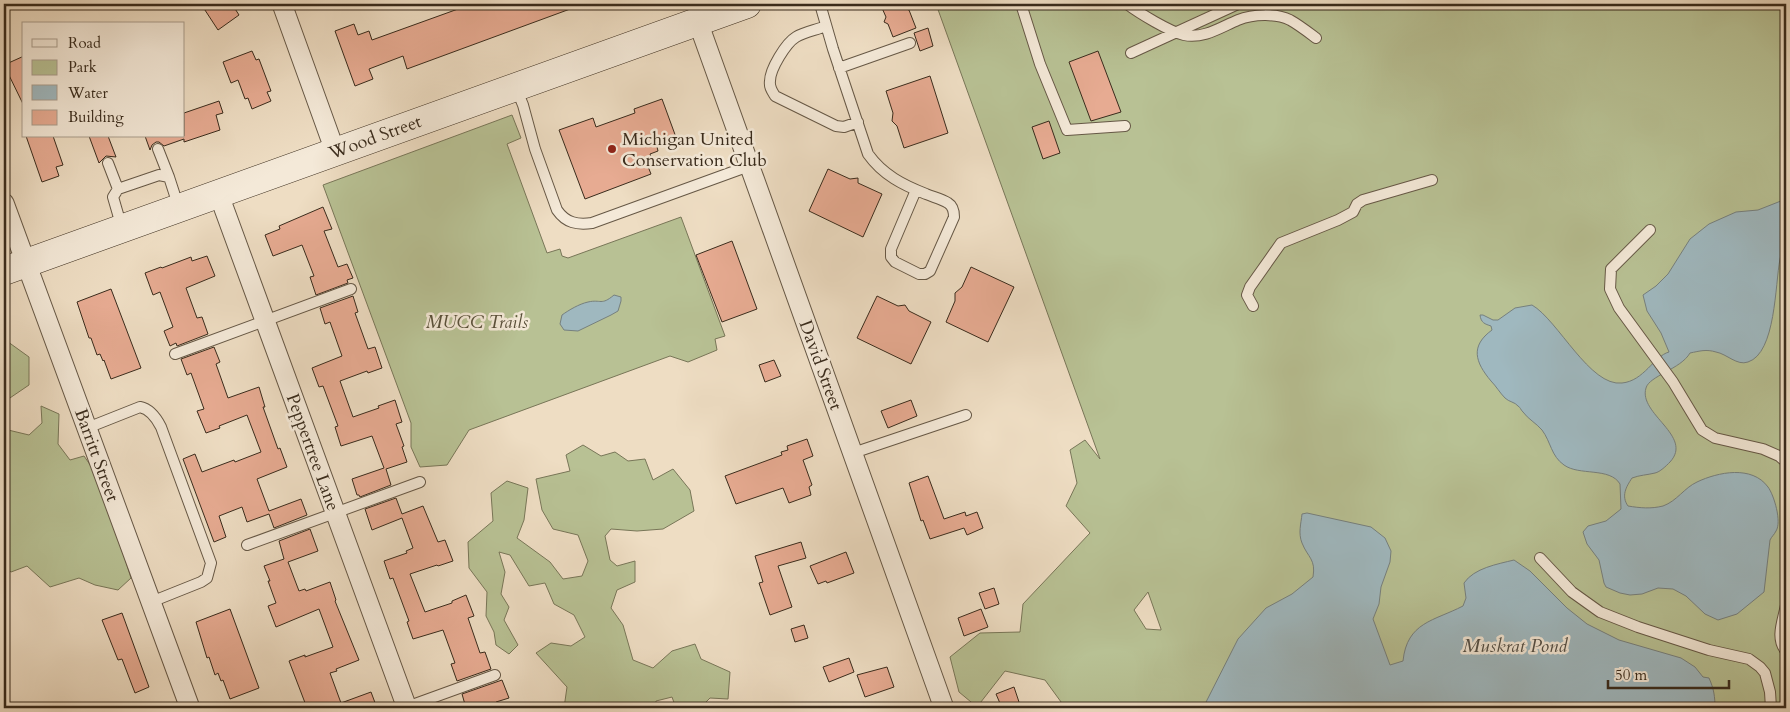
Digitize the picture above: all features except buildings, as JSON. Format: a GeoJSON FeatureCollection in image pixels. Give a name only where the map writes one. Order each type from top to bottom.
{"type":"FeatureCollection","features":[{"type":"Feature","properties":{"kind":"street"},"geometry":{"type":"LineString","coordinates":[[282,4],[335,151]]}},
{"type":"Feature","properties":{"kind":"street","name":"Wood Street"},"geometry":{"type":"LineString","coordinates":[[15,267],[747,4]]}},
{"type":"Feature","properties":{"kind":"street","name":"David Street"},"geometry":{"type":"LineString","coordinates":[[698,22],[944,708]]}},
{"type":"Feature","properties":{"kind":"street","name":"Peppertree Lane"},"geometry":{"type":"LineString","coordinates":[[219,195],[406,708]]}},
{"type":"Feature","properties":{"kind":"street","name":"Barritt Street"},"geometry":{"type":"LineString","coordinates":[[4,203],[15,267],[87,428],[190,708]]}},
{"type":"Feature","properties":{"kind":"lane"},"geometry":{"type":"LineString","coordinates":[[820,4],[868,154],[876,165],[889,176],[950,204],[954,211],[954,217],[930,271],[925,274],[919,274],[895,262],[891,257],[891,249],[916,190]]}},
{"type":"Feature","properties":{"kind":"lane"},"geometry":{"type":"LineString","coordinates":[[1021,4],[1040,64],[1068,130],[1125,126]]}},
{"type":"Feature","properties":{"kind":"lane"},"geometry":{"type":"LineString","coordinates":[[1127,4],[1141,14],[1185,36],[1204,34],[1220,29],[1240,19],[1262,16],[1280,17],[1290,20],[1316,38]]}},
{"type":"Feature","properties":{"kind":"lane"},"geometry":{"type":"LineString","coordinates":[[1131,53],[1238,4]]}},
{"type":"Feature","properties":{"kind":"lane"},"geometry":{"type":"LineString","coordinates":[[826,26],[796,37],[787,45],[771,73],[771,90],[776,96],[836,126],[844,127],[858,122]]}},
{"type":"Feature","properties":{"kind":"lane"},"geometry":{"type":"LineString","coordinates":[[839,68],[910,43]]}},
{"type":"Feature","properties":{"kind":"lane"},"geometry":{"type":"LineString","coordinates":[[516,87],[523,105],[534,149],[557,210],[563,218],[573,223],[592,223],[749,166]]}},
{"type":"Feature","properties":{"kind":"lane"},"geometry":{"type":"LineString","coordinates":[[158,149],[179,209]]}},
{"type":"Feature","properties":{"kind":"lane"},"geometry":{"type":"LineString","coordinates":[[108,163],[118,189]]}},
{"type":"Feature","properties":{"kind":"lane"},"geometry":{"type":"LineString","coordinates":[[123,229],[113,197],[118,189],[160,174],[168,177]]}},
{"type":"Feature","properties":{"kind":"lane"},"geometry":{"type":"LineString","coordinates":[[1254,306],[1248,295],[1250,287],[1281,242],[1342,218],[1353,212],[1363,200],[1432,180]]}},
{"type":"Feature","properties":{"kind":"lane"},"geometry":{"type":"LineString","coordinates":[[1650,230],[1613,265],[1610,272],[1610,285],[1613,297],[1622,314],[1672,380],[1699,425],[1708,434],[1715,438],[1763,449],[1779,456],[1786,462]]}},
{"type":"Feature","properties":{"kind":"lane"},"geometry":{"type":"LineString","coordinates":[[175,354],[351,289]]}},
{"type":"Feature","properties":{"kind":"lane"},"geometry":{"type":"LineString","coordinates":[[87,428],[140,407],[146,408],[158,421],[171,454],[211,563],[207,578],[202,582],[151,602]]}},
{"type":"Feature","properties":{"kind":"lane"},"geometry":{"type":"LineString","coordinates":[[853,453],[966,415]]}},
{"type":"Feature","properties":{"kind":"lane"},"geometry":{"type":"LineString","coordinates":[[247,545],[420,482]]}},
{"type":"Feature","properties":{"kind":"lane"},"geometry":{"type":"LineString","coordinates":[[1540,558],[1572,592],[1600,612],[1638,627],[1709,650],[1749,659],[1760,667],[1768,681],[1771,708]]}},
{"type":"Feature","properties":{"kind":"lane"},"geometry":{"type":"LineString","coordinates":[[1786,606],[1780,636],[1781,643],[1786,651]]}},
{"type":"Feature","properties":{"kind":"lane"},"geometry":{"type":"LineString","coordinates":[[406,708],[495,675]]}},
{"type":"Feature","properties":{"kind":"green space"},"geometry":{"type":"Polygon","coordinates":[[[936,4],[1786,4],[1786,708],[1063,708],[1064,706],[1045,680],[1005,671],[977,707],[959,692],[950,657],[980,633],[1020,632],[1023,604],[1090,533],[1066,506],[1077,483],[1070,450],[1085,440],[1100,459],[936,4]],[[1148,592],[1134,610],[1146,629],[1161,630],[1148,592]]]}},
{"type":"Feature","properties":{"kind":"green space","name":"MUCC Trails"},"geometry":{"type":"Polygon","coordinates":[[[512,115],[521,138],[507,144],[547,253],[560,249],[562,256],[568,258],[681,217],[725,336],[715,339],[717,350],[688,362],[670,356],[469,430],[447,465],[420,467],[411,447],[411,423],[323,185],[512,115]]]}},
{"type":"Feature","properties":{"kind":"green space"},"geometry":{"type":"Polygon","coordinates":[[[4,339],[29,357],[29,385],[4,402],[4,339]]]}},
{"type":"Feature","properties":{"kind":"green space"},"geometry":{"type":"Polygon","coordinates":[[[41,406],[59,414],[58,444],[70,460],[84,456],[100,479],[131,578],[118,590],[95,585],[79,578],[50,587],[27,566],[11,572],[4,567],[4,429],[29,435],[42,423],[41,406]]]}},
{"type":"Feature","properties":{"kind":"green space"},"geometry":{"type":"Polygon","coordinates":[[[583,445],[601,456],[615,452],[628,461],[645,459],[653,480],[673,469],[690,490],[694,511],[663,529],[637,531],[611,529],[605,536],[610,560],[617,566],[635,561],[635,582],[617,590],[611,608],[623,625],[633,660],[653,668],[672,651],[695,644],[701,659],[730,672],[728,699],[710,698],[700,708],[676,708],[672,697],[656,701],[655,708],[564,708],[567,687],[536,653],[551,643],[571,646],[585,637],[574,615],[554,604],[545,583],[529,586],[510,555],[499,552],[505,572],[501,594],[509,607],[504,620],[518,645],[509,654],[496,645],[494,632],[486,616],[487,592],[469,568],[468,542],[493,521],[491,493],[507,481],[528,488],[524,520],[517,538],[550,562],[563,579],[582,576],[588,561],[578,535],[553,529],[542,510],[536,479],[570,471],[566,455],[583,445]]]}},
{"type":"Feature","properties":{"kind":"water"},"geometry":{"type":"Polygon","coordinates":[[[1786,199],[1786,243],[1780,259],[1773,316],[1764,346],[1757,356],[1744,363],[1712,351],[1690,353],[1680,364],[1648,384],[1646,398],[1650,407],[1671,434],[1676,452],[1663,469],[1655,473],[1632,478],[1626,488],[1625,495],[1628,506],[1654,508],[1668,504],[1692,485],[1715,475],[1734,472],[1744,473],[1761,480],[1773,496],[1778,521],[1778,527],[1770,540],[1764,592],[1737,614],[1718,620],[1705,614],[1686,596],[1673,589],[1658,588],[1642,594],[1630,595],[1606,587],[1599,560],[1587,544],[1583,532],[1588,526],[1606,521],[1621,509],[1620,484],[1609,475],[1578,470],[1564,465],[1556,457],[1542,430],[1527,417],[1520,407],[1501,394],[1478,361],[1477,354],[1480,342],[1492,330],[1491,326],[1482,321],[1480,315],[1498,320],[1515,308],[1532,305],[1553,324],[1586,364],[1598,375],[1610,381],[1622,383],[1630,381],[1637,378],[1658,358],[1669,352],[1661,333],[1647,311],[1643,295],[1668,274],[1690,239],[1709,224],[1736,212],[1758,210],[1786,199]]]}},
{"type":"Feature","properties":{"kind":"water"},"geometry":{"type":"Polygon","coordinates":[[[614,295],[621,297],[621,301],[618,311],[611,315],[578,331],[564,330],[560,324],[562,315],[574,307],[592,301],[603,301],[614,295]]]}},
{"type":"Feature","properties":{"kind":"water","name":"Muskrat Pond"},"geometry":{"type":"Polygon","coordinates":[[[1307,513],[1371,527],[1385,538],[1391,551],[1390,562],[1373,619],[1390,665],[1403,661],[1410,638],[1416,630],[1424,624],[1463,606],[1466,598],[1464,583],[1468,578],[1487,567],[1514,560],[1530,571],[1567,608],[1587,624],[1619,640],[1681,658],[1695,667],[1703,677],[1709,678],[1714,693],[1715,708],[1203,708],[1238,639],[1266,608],[1292,594],[1313,577],[1312,562],[1300,536],[1302,514],[1307,513]]]}},
{"type":"Feature","properties":{"kind":"place","name":"Michigan United Conservation Club"},"geometry":{"type":"Point","coordinates":[612,149]}}]}
